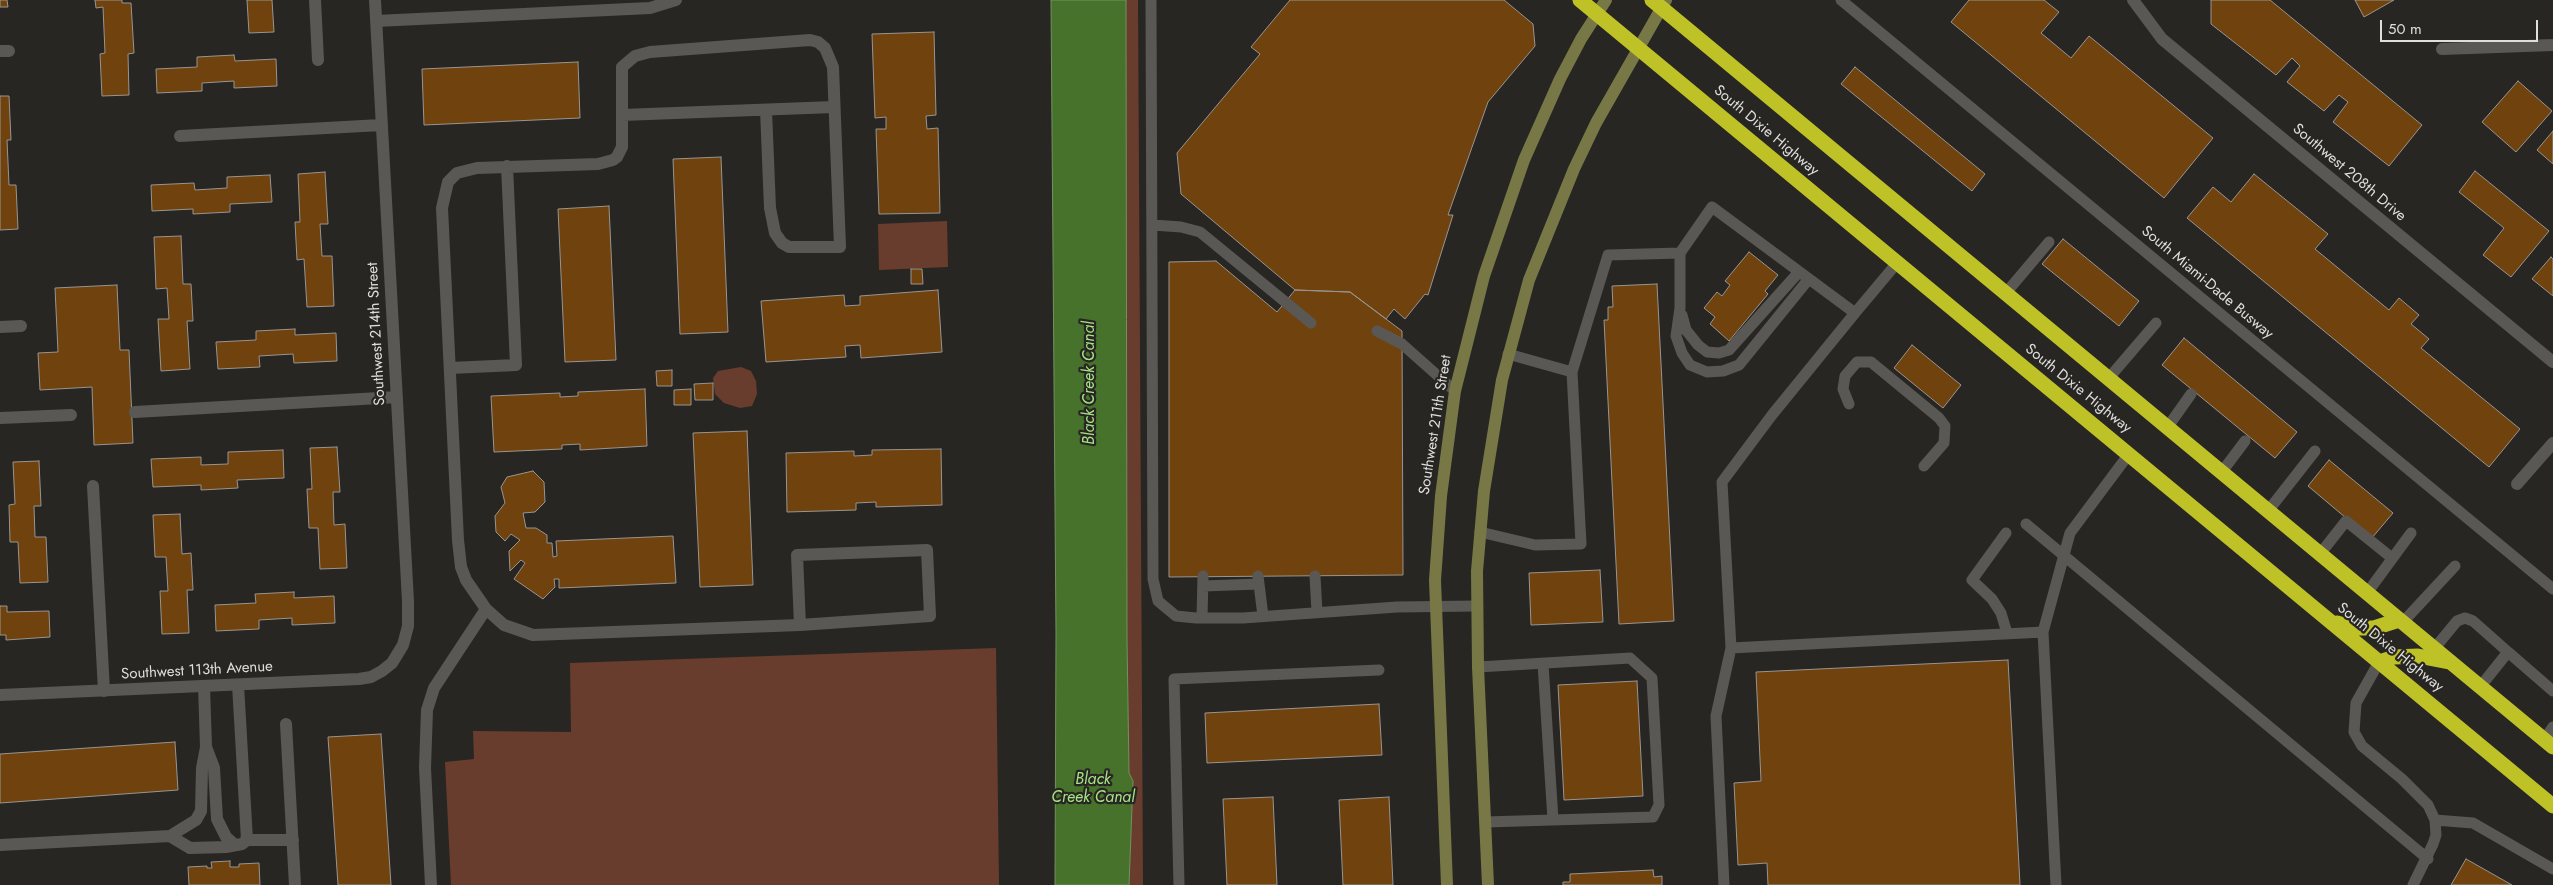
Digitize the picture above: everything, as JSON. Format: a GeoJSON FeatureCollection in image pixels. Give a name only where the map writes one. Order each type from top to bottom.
{"type":"FeatureCollection","features":[{"type":"Feature","properties":{"kind":"highway","name":"South Dixie Highway"},"geometry":{"type":"LineString","coordinates":[[1580,0],[2553,806]]}},
{"type":"Feature","properties":{"kind":"highway","name":"South Dixie Highway"},"geometry":{"type":"LineString","coordinates":[[1659,3],[2005,294],[2548,743]]}},
{"type":"Feature","properties":{"kind":"highway"},"geometry":{"type":"LineString","coordinates":[[2330,622],[2354,628],[2374,628],[2401,621]]}},
{"type":"Feature","properties":{"kind":"highway"},"geometry":{"type":"LineString","coordinates":[[2379,662],[2394,657],[2418,656],[2450,662]]}},
{"type":"Feature","properties":{"kind":"main road","name":"Southwest 211th Street"},"geometry":{"type":"LineString","coordinates":[[1446,885],[1434,606],[1441,496],[1455,391],[1484,276],[1524,160],[1560,79],[1606,0]]}},
{"type":"Feature","properties":{"kind":"main road"},"geometry":{"type":"LineString","coordinates":[[1488,885],[1477,606],[1480,532],[1496,410],[1508,354],[1529,280],[1553,217],[1596,123],[1638,48],[1659,3]]}},
{"type":"Feature","properties":{"kind":"street"},"geometry":{"type":"LineString","coordinates":[[315,0],[318,60]]}},
{"type":"Feature","properties":{"kind":"street","name":"Southwest 214th Street"},"geometry":{"type":"LineString","coordinates":[[375,0],[408,626],[403,645],[392,663]]}},
{"type":"Feature","properties":{"kind":"street"},"geometry":{"type":"LineString","coordinates":[[376,21],[650,8],[676,0]]}},
{"type":"Feature","properties":{"kind":"street","name":"Southwest 208th Drive"},"geometry":{"type":"LineString","coordinates":[[2133,0],[2162,39],[2553,362]]}},
{"type":"Feature","properties":{"kind":"street"},"geometry":{"type":"LineString","coordinates":[[766,110],[770,208],[775,233],[782,243],[789,246],[840,247],[832,67],[830,55],[818,42],[801,40],[767,45],[650,52],[635,56],[622,67],[622,147],[613,160],[598,164],[477,168],[452,176],[444,189],[442,208],[461,567],[472,591],[486,609],[504,625],[533,635],[800,625],[930,616],[927,550],[797,555],[800,625]]}},
{"type":"Feature","properties":{"kind":"street"},"geometry":{"type":"LineString","coordinates":[[2442,49],[2553,45]]}},
{"type":"Feature","properties":{"kind":"street"},"geometry":{"type":"LineString","coordinates":[[622,115],[834,107]]}},
{"type":"Feature","properties":{"kind":"street"},"geometry":{"type":"LineString","coordinates":[[180,136],[381,125]]}},
{"type":"Feature","properties":{"kind":"street"},"geometry":{"type":"LineString","coordinates":[[450,368],[516,365],[506,166]]}},
{"type":"Feature","properties":{"kind":"street"},"geometry":{"type":"LineString","coordinates":[[0,327],[20,326]]}},
{"type":"Feature","properties":{"kind":"street"},"geometry":{"type":"LineString","coordinates":[[135,412],[397,397]]}},
{"type":"Feature","properties":{"kind":"street"},"geometry":{"type":"LineString","coordinates":[[0,418],[71,415]]}},
{"type":"Feature","properties":{"kind":"street"},"geometry":{"type":"LineString","coordinates":[[2517,484],[2553,443]]}},
{"type":"Feature","properties":{"kind":"street"},"geometry":{"type":"LineString","coordinates":[[93,486],[104,692]]}},
{"type":"Feature","properties":{"kind":"street"},"geometry":{"type":"LineString","coordinates":[[431,885],[425,768],[427,710],[434,688],[486,609]]}},
{"type":"Feature","properties":{"kind":"street","name":"Southwest 113th Avenue"},"geometry":{"type":"LineString","coordinates":[[0,695],[104,692],[359,679],[377,674],[392,663]]}},
{"type":"Feature","properties":{"kind":"street"},"geometry":{"type":"LineString","coordinates":[[238,684],[241,842]]}},
{"type":"Feature","properties":{"kind":"street"},"geometry":{"type":"LineString","coordinates":[[0,845],[170,836],[200,816],[202,768],[206,747],[204,686]]}},
{"type":"Feature","properties":{"kind":"street"},"geometry":{"type":"LineString","coordinates":[[286,724],[295,885]]}},
{"type":"Feature","properties":{"kind":"street"},"geometry":{"type":"LineString","coordinates":[[206,747],[214,768],[217,819],[226,837],[241,842]]}},
{"type":"Feature","properties":{"kind":"street"},"geometry":{"type":"LineString","coordinates":[[170,836],[190,848],[241,842],[293,840]]}},
{"type":"Feature","properties":{"kind":"lane"},"geometry":{"type":"LineString","coordinates":[[1151,0],[1153,579],[1158,601],[1166,610],[1176,616],[1202,618],[1434,606],[1477,606]]}},
{"type":"Feature","properties":{"kind":"lane","name":"South Miami-Dade Busway"},"geometry":{"type":"LineString","coordinates":[[1841,0],[2553,589]]}},
{"type":"Feature","properties":{"kind":"lane"},"geometry":{"type":"LineString","coordinates":[[1803,276],[1740,365],[1723,371],[1707,372],[1690,365],[1682,353],[1676,336],[1680,308],[1680,253],[1712,207],[1855,313]]}},
{"type":"Feature","properties":{"kind":"lane"},"geometry":{"type":"LineString","coordinates":[[1153,225],[1181,227],[1200,232],[1312,323]]}},
{"type":"Feature","properties":{"kind":"lane"},"geometry":{"type":"LineString","coordinates":[[2005,294],[2049,242]]}},
{"type":"Feature","properties":{"kind":"lane"},"geometry":{"type":"LineString","coordinates":[[1480,532],[1535,544],[1581,544],[1572,372],[1608,255],[1680,253]]}},
{"type":"Feature","properties":{"kind":"lane"},"geometry":{"type":"LineString","coordinates":[[1724,885],[1716,716],[1731,648],[1722,482],[1772,415],[1897,263]]}},
{"type":"Feature","properties":{"kind":"lane"},"geometry":{"type":"LineString","coordinates":[[1680,308],[1686,330],[1698,345],[1707,352],[1719,353],[1729,350],[1803,276]]}},
{"type":"Feature","properties":{"kind":"lane"},"geometry":{"type":"LineString","coordinates":[[2108,379],[2156,323]]}},
{"type":"Feature","properties":{"kind":"lane"},"geometry":{"type":"LineString","coordinates":[[1377,331],[1402,344],[1455,391]]}},
{"type":"Feature","properties":{"kind":"lane"},"geometry":{"type":"LineString","coordinates":[[1508,354],[1572,372]]}},
{"type":"Feature","properties":{"kind":"lane"},"geometry":{"type":"LineString","coordinates":[[1849,404],[1843,390],[1845,376],[1857,362],[1871,362],[1939,418],[1945,426],[1944,443],[1924,466]]}},
{"type":"Feature","properties":{"kind":"lane"},"geometry":{"type":"LineString","coordinates":[[2167,428],[2191,394]]}},
{"type":"Feature","properties":{"kind":"lane"},"geometry":{"type":"LineString","coordinates":[[2221,473],[2245,441]]}},
{"type":"Feature","properties":{"kind":"lane"},"geometry":{"type":"LineString","coordinates":[[2268,511],[2315,451]]}},
{"type":"Feature","properties":{"kind":"lane"},"geometry":{"type":"LineString","coordinates":[[2056,885],[2043,632],[2070,533],[2129,454]]}},
{"type":"Feature","properties":{"kind":"lane"},"geometry":{"type":"LineString","coordinates":[[2320,554],[2346,521],[2392,558]]}},
{"type":"Feature","properties":{"kind":"lane"},"geometry":{"type":"LineString","coordinates":[[2026,524],[2428,859]]}},
{"type":"Feature","properties":{"kind":"lane"},"geometry":{"type":"LineString","coordinates":[[2006,533],[1972,580],[1992,599],[2001,613],[2007,633]]}},
{"type":"Feature","properties":{"kind":"lane"},"geometry":{"type":"LineString","coordinates":[[2366,593],[2411,533]]}},
{"type":"Feature","properties":{"kind":"lane"},"geometry":{"type":"LineString","coordinates":[[2401,621],[2455,566]]}},
{"type":"Feature","properties":{"kind":"lane"},"geometry":{"type":"LineString","coordinates":[[1315,576],[1317,612]]}},
{"type":"Feature","properties":{"kind":"lane"},"geometry":{"type":"LineString","coordinates":[[1202,618],[1203,581],[1258,580],[1263,616]]}},
{"type":"Feature","properties":{"kind":"lane"},"geometry":{"type":"LineString","coordinates":[[2434,649],[2457,621],[2465,618],[2473,621],[2553,691]]}},
{"type":"Feature","properties":{"kind":"lane"},"geometry":{"type":"LineString","coordinates":[[1731,648],[2043,632]]}},
{"type":"Feature","properties":{"kind":"lane"},"geometry":{"type":"LineString","coordinates":[[2480,687],[2508,652]]}},
{"type":"Feature","properties":{"kind":"lane"},"geometry":{"type":"LineString","coordinates":[[1478,668],[1630,658],[1652,678],[1659,805],[1653,817],[1485,822]]}},
{"type":"Feature","properties":{"kind":"lane"},"geometry":{"type":"LineString","coordinates":[[2379,662],[2356,703],[2354,717],[2356,737],[2370,753],[2402,779],[2428,804],[2435,820],[2436,835],[2428,859],[2413,885]]}},
{"type":"Feature","properties":{"kind":"lane"},"geometry":{"type":"LineString","coordinates":[[1544,664],[1553,820]]}},
{"type":"Feature","properties":{"kind":"lane"},"geometry":{"type":"LineString","coordinates":[[1179,885],[1174,679],[1379,670]]}},
{"type":"Feature","properties":{"kind":"lane"},"geometry":{"type":"LineString","coordinates":[[2548,743],[2553,727]]}},
{"type":"Feature","properties":{"kind":"lane"},"geometry":{"type":"LineString","coordinates":[[2435,820],[2474,823],[2553,869]]}},
{"type":"Feature","properties":{"kind":"shaded area"},"geometry":{"type":"Polygon","coordinates":[[[1126,0],[1138,0],[1143,885],[1129,885],[1133,781],[1129,773],[1127,639],[1126,0]]]}},
{"type":"Feature","properties":{"kind":"shaded area"},"geometry":{"type":"Polygon","coordinates":[[[947,221],[948,267],[879,270],[878,224],[947,221]]]}},
{"type":"Feature","properties":{"kind":"shaded area"},"geometry":{"type":"Polygon","coordinates":[[[741,367],[751,371],[756,381],[757,394],[752,406],[740,408],[724,403],[715,394],[713,378],[718,371],[741,367]]]}},
{"type":"Feature","properties":{"kind":"shaded area"},"geometry":{"type":"Polygon","coordinates":[[[996,648],[999,885],[451,885],[445,762],[474,759],[473,731],[571,732],[570,663],[996,648]]]}},
{"type":"Feature","properties":{"kind":"water","name":"Black Creek Canal"},"geometry":{"type":"Polygon","coordinates":[[[1051,0],[1126,0],[1127,639],[1129,773],[1133,781],[1129,885],[1055,885],[1056,633],[1051,0]]]}},
{"type":"Feature","properties":{"kind":"building"},"geometry":{"type":"Polygon","coordinates":[[[0,0],[7,0],[8,7],[0,7],[0,0]]]}},
{"type":"Feature","properties":{"kind":"building"},"geometry":{"type":"Polygon","coordinates":[[[95,0],[122,0],[122,3],[131,3],[134,53],[128,54],[129,95],[102,96],[100,54],[105,53],[103,7],[96,8],[95,0]]]}},
{"type":"Feature","properties":{"kind":"building"},"geometry":{"type":"Polygon","coordinates":[[[247,0],[272,0],[274,32],[249,33],[247,0]]]}},
{"type":"Feature","properties":{"kind":"building"},"geometry":{"type":"Polygon","coordinates":[[[1290,0],[1504,0],[1533,24],[1535,46],[1488,102],[1448,215],[1453,215],[1428,295],[1425,294],[1405,319],[1394,309],[1386,319],[1350,292],[1295,290],[1181,194],[1177,153],[1260,54],[1251,47],[1290,0]]]}},
{"type":"Feature","properties":{"kind":"building"},"geometry":{"type":"Polygon","coordinates":[[[1969,0],[2044,0],[2059,12],[2041,33],[2071,58],[2089,36],[2213,138],[2164,198],[1951,22],[1969,0]]]}},
{"type":"Feature","properties":{"kind":"building"},"geometry":{"type":"Polygon","coordinates":[[[2211,0],[2270,0],[2422,125],[2389,166],[2333,122],[2348,102],[2339,95],[2324,111],[2287,82],[2300,66],[2292,58],[2276,75],[2211,24],[2211,0]]]}},
{"type":"Feature","properties":{"kind":"building"},"geometry":{"type":"Polygon","coordinates":[[[2355,0],[2394,0],[2364,17],[2355,0]]]}},
{"type":"Feature","properties":{"kind":"building"},"geometry":{"type":"Polygon","coordinates":[[[934,32],[936,115],[926,116],[927,129],[938,128],[940,213],[879,214],[876,129],[886,129],[886,117],[875,118],[872,34],[934,32]]]}},
{"type":"Feature","properties":{"kind":"building"},"geometry":{"type":"Polygon","coordinates":[[[234,55],[235,61],[276,59],[277,86],[234,88],[234,81],[202,83],[202,91],[157,93],[156,69],[197,67],[197,57],[234,55]]]}},
{"type":"Feature","properties":{"kind":"building"},"geometry":{"type":"Polygon","coordinates":[[[578,62],[580,118],[424,125],[422,69],[578,62]]]}},
{"type":"Feature","properties":{"kind":"building"},"geometry":{"type":"Polygon","coordinates":[[[1855,67],[1985,174],[1972,191],[1841,84],[1855,67]]]}},
{"type":"Feature","properties":{"kind":"building"},"geometry":{"type":"Polygon","coordinates":[[[2518,81],[2552,111],[2516,152],[2482,122],[2518,81]]]}},
{"type":"Feature","properties":{"kind":"building"},"geometry":{"type":"Polygon","coordinates":[[[0,96],[9,96],[11,140],[7,140],[9,185],[16,185],[18,229],[0,230],[0,96]]]}},
{"type":"Feature","properties":{"kind":"building"},"geometry":{"type":"Polygon","coordinates":[[[2553,131],[2553,164],[2537,150],[2553,131]]]}},
{"type":"Feature","properties":{"kind":"building"},"geometry":{"type":"Polygon","coordinates":[[[721,157],[728,332],[680,334],[673,159],[721,157]]]}},
{"type":"Feature","properties":{"kind":"building"},"geometry":{"type":"Polygon","coordinates":[[[2475,171],[2549,231],[2511,277],[2483,255],[2504,228],[2459,192],[2475,171]]]}},
{"type":"Feature","properties":{"kind":"building"},"geometry":{"type":"Polygon","coordinates":[[[325,172],[328,224],[320,224],[322,256],[332,256],[334,306],[307,307],[304,259],[297,260],[295,222],[300,222],[298,174],[325,172]]]}},
{"type":"Feature","properties":{"kind":"building"},"geometry":{"type":"Polygon","coordinates":[[[2254,174],[2328,234],[2315,249],[2389,310],[2399,298],[2419,315],[2411,324],[2429,339],[2421,348],[2520,429],[2489,467],[2187,218],[2213,187],[2231,202],[2254,174]]]}},
{"type":"Feature","properties":{"kind":"building"},"geometry":{"type":"Polygon","coordinates":[[[270,175],[272,202],[230,204],[230,212],[193,214],[193,209],[152,211],[151,185],[194,183],[195,190],[227,188],[227,177],[270,175]]]}},
{"type":"Feature","properties":{"kind":"building"},"geometry":{"type":"Polygon","coordinates":[[[609,206],[616,360],[565,362],[558,209],[609,206]]]}},
{"type":"Feature","properties":{"kind":"building"},"geometry":{"type":"Polygon","coordinates":[[[181,236],[183,284],[191,284],[193,321],[187,321],[190,369],[161,371],[158,319],[169,319],[167,288],[156,289],[154,237],[181,236]]]}},
{"type":"Feature","properties":{"kind":"building"},"geometry":{"type":"Polygon","coordinates":[[[2063,239],[2139,301],[2119,326],[2042,264],[2063,239]]]}},
{"type":"Feature","properties":{"kind":"building"},"geometry":{"type":"Polygon","coordinates":[[[1749,252],[1778,275],[1765,291],[1768,294],[1729,341],[1710,324],[1715,317],[1704,308],[1717,292],[1722,296],[1730,285],[1725,281],[1749,252]]]}},
{"type":"Feature","properties":{"kind":"building"},"geometry":{"type":"Polygon","coordinates":[[[2551,257],[2553,259],[2553,296],[2532,279],[2551,257]]]}},
{"type":"Feature","properties":{"kind":"building"},"geometry":{"type":"Polygon","coordinates":[[[1216,261],[1277,312],[1295,290],[1350,292],[1402,331],[1403,575],[1169,577],[1169,262],[1216,261]]]}},
{"type":"Feature","properties":{"kind":"building"},"geometry":{"type":"Polygon","coordinates":[[[911,269],[922,269],[923,284],[911,284],[911,269]]]}},
{"type":"Feature","properties":{"kind":"building"},"geometry":{"type":"Polygon","coordinates":[[[1657,284],[1674,621],[1619,624],[1604,320],[1608,320],[1608,307],[1613,307],[1612,286],[1657,284]]]}},
{"type":"Feature","properties":{"kind":"building"},"geometry":{"type":"Polygon","coordinates":[[[117,285],[120,350],[129,350],[133,443],[94,445],[92,387],[40,390],[38,353],[58,352],[55,288],[117,285]]]}},
{"type":"Feature","properties":{"kind":"building"},"geometry":{"type":"Polygon","coordinates":[[[938,290],[942,352],[861,358],[860,345],[845,346],[846,357],[766,362],[761,301],[844,295],[845,306],[860,305],[860,296],[938,290]]]}},
{"type":"Feature","properties":{"kind":"building"},"geometry":{"type":"Polygon","coordinates":[[[295,329],[295,335],[336,333],[337,361],[294,363],[293,354],[259,356],[260,367],[218,369],[216,342],[256,340],[256,331],[295,329]]]}},
{"type":"Feature","properties":{"kind":"building"},"geometry":{"type":"Polygon","coordinates":[[[2184,338],[2297,432],[2275,458],[2162,365],[2184,338]]]}},
{"type":"Feature","properties":{"kind":"building"},"geometry":{"type":"Polygon","coordinates":[[[1912,345],[1961,385],[1943,408],[1894,368],[1912,345]]]}},
{"type":"Feature","properties":{"kind":"building"},"geometry":{"type":"Polygon","coordinates":[[[672,370],[672,386],[657,386],[656,371],[672,370]]]}},
{"type":"Feature","properties":{"kind":"building"},"geometry":{"type":"Polygon","coordinates":[[[713,383],[713,400],[695,400],[694,384],[713,383]]]}},
{"type":"Feature","properties":{"kind":"building"},"geometry":{"type":"Polygon","coordinates":[[[645,389],[647,446],[580,450],[580,444],[562,445],[562,449],[494,452],[491,396],[560,393],[560,397],[578,396],[578,392],[645,389]]]}},
{"type":"Feature","properties":{"kind":"building"},"geometry":{"type":"Polygon","coordinates":[[[691,389],[691,405],[674,405],[674,390],[691,389]]]}},
{"type":"Feature","properties":{"kind":"building"},"geometry":{"type":"Polygon","coordinates":[[[747,431],[753,585],[700,587],[693,433],[747,431]]]}},
{"type":"Feature","properties":{"kind":"building"},"geometry":{"type":"Polygon","coordinates":[[[337,447],[340,492],[333,492],[334,525],[345,524],[347,568],[320,569],[318,528],[309,528],[307,489],[312,489],[310,448],[337,447]]]}},
{"type":"Feature","properties":{"kind":"building"},"geometry":{"type":"Polygon","coordinates":[[[941,449],[942,505],[876,507],[876,502],[856,503],[856,510],[787,512],[786,453],[854,451],[854,456],[872,455],[872,450],[941,449]]]}},
{"type":"Feature","properties":{"kind":"building"},"geometry":{"type":"Polygon","coordinates":[[[283,450],[284,478],[237,480],[238,488],[201,490],[201,485],[153,487],[151,459],[201,457],[201,465],[228,464],[228,452],[283,450]]]}},
{"type":"Feature","properties":{"kind":"building"},"geometry":{"type":"Polygon","coordinates":[[[2329,460],[2393,513],[2371,539],[2308,486],[2329,460]]]}},
{"type":"Feature","properties":{"kind":"building"},"geometry":{"type":"Polygon","coordinates":[[[39,461],[41,506],[34,506],[35,537],[46,537],[48,582],[20,583],[18,542],[10,542],[9,505],[15,504],[13,462],[39,461]]]}},
{"type":"Feature","properties":{"kind":"building"},"geometry":{"type":"Polygon","coordinates":[[[533,471],[544,482],[545,502],[535,512],[523,513],[526,528],[536,528],[547,535],[547,543],[552,543],[553,557],[557,556],[556,541],[673,536],[676,583],[559,588],[559,579],[554,579],[555,587],[543,599],[514,579],[525,563],[521,560],[510,571],[509,551],[520,540],[511,534],[505,541],[496,532],[495,516],[505,503],[501,487],[507,477],[533,471]]]}},
{"type":"Feature","properties":{"kind":"building"},"geometry":{"type":"Polygon","coordinates":[[[180,514],[182,554],[191,553],[193,590],[187,590],[189,633],[162,634],[160,591],[168,591],[166,557],[155,557],[153,515],[180,514]]]}},
{"type":"Feature","properties":{"kind":"building"},"geometry":{"type":"Polygon","coordinates":[[[1600,570],[1603,622],[1531,625],[1529,573],[1600,570]]]}},
{"type":"Feature","properties":{"kind":"building"},"geometry":{"type":"Polygon","coordinates":[[[294,592],[294,598],[334,596],[335,623],[292,625],[292,618],[259,620],[259,629],[216,631],[215,605],[256,603],[255,594],[294,592]]]}},
{"type":"Feature","properties":{"kind":"building"},"geometry":{"type":"Polygon","coordinates":[[[0,606],[7,606],[7,612],[49,611],[50,637],[6,640],[6,635],[0,635],[0,606]]]}},
{"type":"Feature","properties":{"kind":"building"},"geometry":{"type":"Polygon","coordinates":[[[2008,660],[2020,885],[1768,885],[1767,863],[1738,865],[1734,783],[1761,781],[1756,672],[2008,660]]]}},
{"type":"Feature","properties":{"kind":"building"},"geometry":{"type":"Polygon","coordinates":[[[1637,681],[1643,796],[1564,800],[1558,685],[1637,681]]]}},
{"type":"Feature","properties":{"kind":"building"},"geometry":{"type":"Polygon","coordinates":[[[1379,704],[1382,755],[1207,763],[1205,713],[1379,704]]]}},
{"type":"Feature","properties":{"kind":"building"},"geometry":{"type":"Polygon","coordinates":[[[381,734],[391,885],[338,885],[328,737],[381,734]]]}},
{"type":"Feature","properties":{"kind":"building"},"geometry":{"type":"Polygon","coordinates":[[[175,742],[178,790],[0,803],[0,754],[175,742]]]}},
{"type":"Feature","properties":{"kind":"building"},"geometry":{"type":"Polygon","coordinates":[[[1273,797],[1277,885],[1227,885],[1223,799],[1273,797]]]}},
{"type":"Feature","properties":{"kind":"building"},"geometry":{"type":"Polygon","coordinates":[[[1389,797],[1393,885],[1343,885],[1339,800],[1389,797]]]}},
{"type":"Feature","properties":{"kind":"building"},"geometry":{"type":"Polygon","coordinates":[[[2466,859],[2512,885],[2451,885],[2466,859]]]}},
{"type":"Feature","properties":{"kind":"building"},"geometry":{"type":"Polygon","coordinates":[[[230,861],[230,867],[239,867],[239,864],[259,863],[260,885],[189,885],[188,867],[207,866],[207,868],[212,868],[211,862],[230,861]]]}},
{"type":"Feature","properties":{"kind":"building"},"geometry":{"type":"Polygon","coordinates":[[[1653,870],[1654,877],[1662,876],[1662,885],[1563,885],[1563,882],[1570,882],[1570,874],[1653,870]]]}}]}
